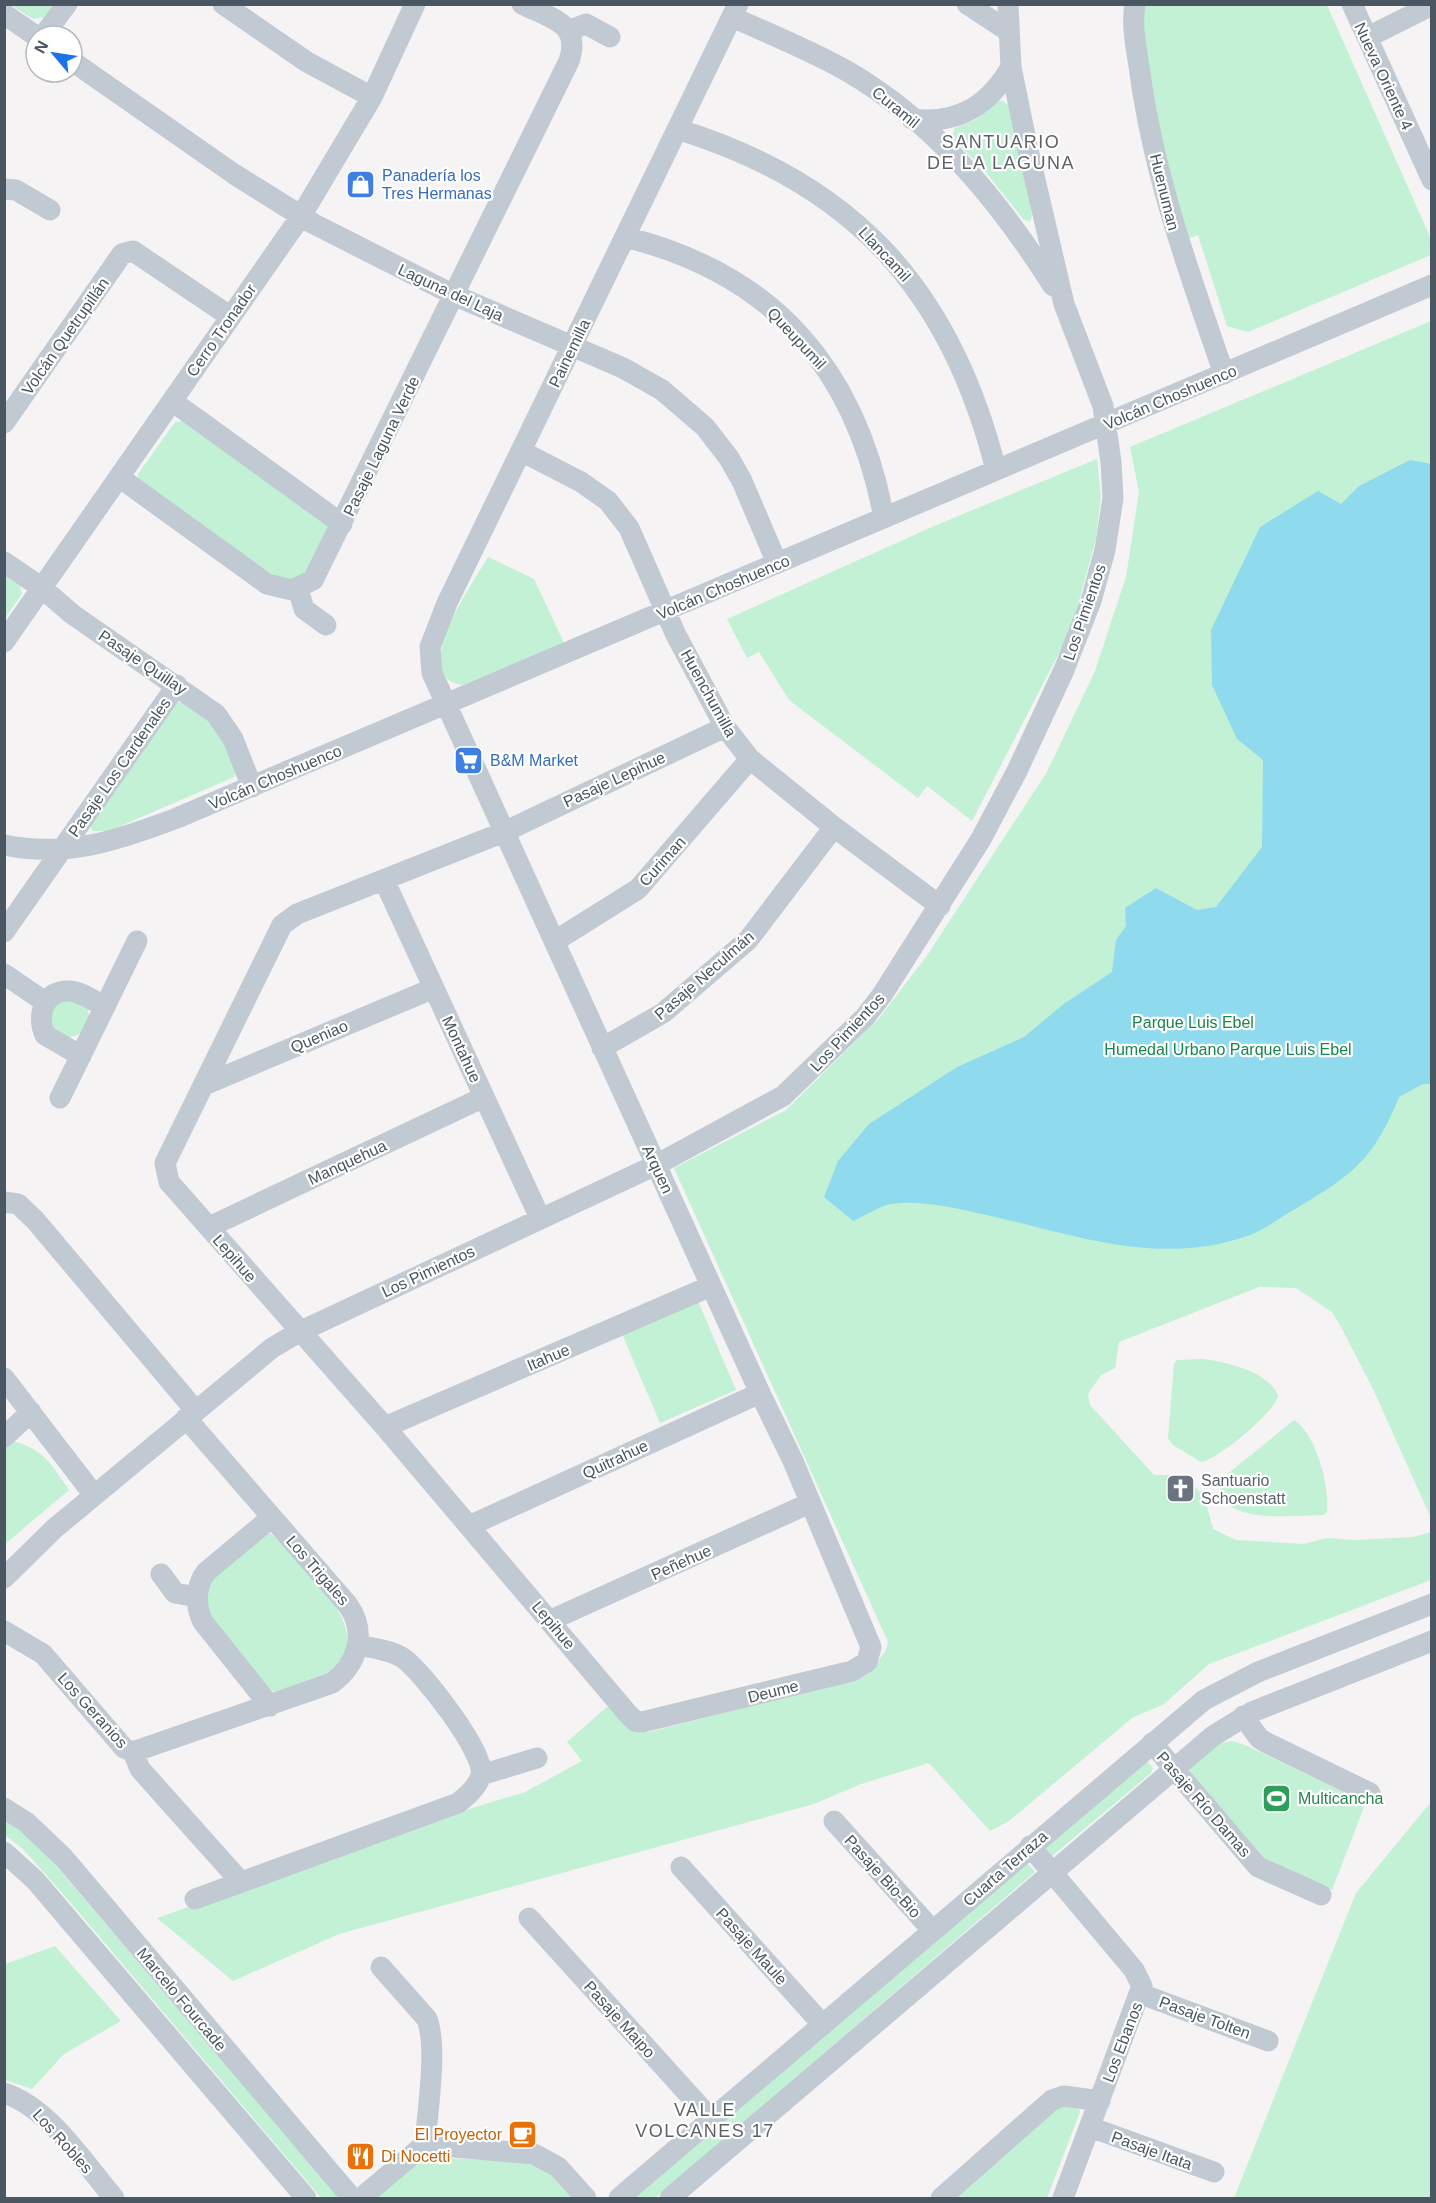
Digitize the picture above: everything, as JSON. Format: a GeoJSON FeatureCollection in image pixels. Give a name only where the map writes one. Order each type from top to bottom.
{"type":"FeatureCollection","features":[{"type":"Feature","properties":{"kind":"street"},"geometry":{"type":"LineString","coordinates":[[52,24],[67,4]]}},
{"type":"Feature","properties":{"kind":"street"},"geometry":{"type":"LineString","coordinates":[[223,4],[300,57],[372,97]]}},
{"type":"Feature","properties":{"kind":"street","name":"Cerro Tronador"},"geometry":{"type":"LineString","coordinates":[[4,642],[301,216],[345,146],[372,97],[415,4]]}},
{"type":"Feature","properties":{"kind":"street"},"geometry":{"type":"LineString","coordinates":[[967,4],[1008,32]]}},
{"type":"Feature","properties":{"kind":"street","name":"Los Pimientos"},"geometry":{"type":"LineString","coordinates":[[4,1578],[36,1545],[94,1495],[272,1347],[299,1332],[540,1218],[656,1166],[783,1096],[865,1017],[940,906],[1017,771],[1064,670],[1091,601],[1107,543],[1113,498],[1107,424],[1098,391],[1064,304],[1011,67],[1008,4]]}},
{"type":"Feature","properties":{"kind":"street","name":"Huenuman"},"geometry":{"type":"LineString","coordinates":[[1134,4],[1143,99],[1157,161],[1172,221],[1224,374]]}},
{"type":"Feature","properties":{"kind":"street","name":"Nueva Oriente 4"},"geometry":{"type":"LineString","coordinates":[[1352,4],[1423,137],[1431,180]]}},
{"type":"Feature","properties":{"kind":"street"},"geometry":{"type":"LineString","coordinates":[[524,5],[570,30],[580,24],[586,24],[610,37]]}},
{"type":"Feature","properties":{"kind":"street"},"geometry":{"type":"LineString","coordinates":[[1368,37],[1431,5]]}},
{"type":"Feature","properties":{"kind":"street","name":"Curamil"},"geometry":{"type":"LineString","coordinates":[[735,10],[849,72],[912,119],[963,165],[989,194],[1024,240],[1064,304]]}},
{"type":"Feature","properties":{"kind":"street","name":"Painemilla"},"geometry":{"type":"LineString","coordinates":[[446,706],[430,664],[432,636],[735,10]]}},
{"type":"Feature","properties":{"kind":"street"},"geometry":{"type":"LineString","coordinates":[[4,14],[24,28]]}},
{"type":"Feature","properties":{"kind":"street","name":"Pasaje Laguna Verde"},"geometry":{"type":"LineString","coordinates":[[298,588],[313,580],[318,574],[569,61],[574,40],[570,30]]}},
{"type":"Feature","properties":{"kind":"street"},"geometry":{"type":"LineString","coordinates":[[912,119],[944,120],[973,109],[991,96],[1011,67]]}},
{"type":"Feature","properties":{"kind":"street","name":"Laguna del Laja"},"geometry":{"type":"LineString","coordinates":[[84,69],[234,174],[301,216],[454,295],[645,380],[674,399],[705,427],[729,458],[742,481],[777,563]]}},
{"type":"Feature","properties":{"kind":"street","name":"Llancamil"},"geometry":{"type":"LineString","coordinates":[[677,129],[712,140],[775,168],[833,205],[884,251],[928,306],[963,367],[976,399],[996,470]]}},
{"type":"Feature","properties":{"kind":"street"},"geometry":{"type":"LineString","coordinates":[[4,189],[16,190],[50,210]]}},
{"type":"Feature","properties":{"kind":"street","name":"Queupumil"},"geometry":{"type":"LineString","coordinates":[[625,237],[679,253],[704,264],[752,292],[794,329],[831,375],[859,427],[875,474],[884,518]]}},
{"type":"Feature","properties":{"kind":"street","name":"Volcán Quetrupillán"},"geometry":{"type":"LineString","coordinates":[[4,423],[122,254],[127,251],[133,251],[231,317]]}},
{"type":"Feature","properties":{"kind":"street","name":"Volcán Choshuenco"},"geometry":{"type":"LineString","coordinates":[[4,845],[43,851],[93,846],[128,836],[252,788],[1431,285]]}},
{"type":"Feature","properties":{"kind":"street"},"geometry":{"type":"LineString","coordinates":[[172,401],[342,524]]}},
{"type":"Feature","properties":{"kind":"street","name":"Huenchumilla"},"geometry":{"type":"LineString","coordinates":[[521,451],[581,482],[608,501],[630,528],[667,611],[725,727],[750,759],[834,827],[940,906]]}},
{"type":"Feature","properties":{"kind":"street"},"geometry":{"type":"LineString","coordinates":[[120,477],[267,584],[284,590],[298,588],[304,609],[326,625]]}},
{"type":"Feature","properties":{"kind":"street","name":"Pasaje Quillay"},"geometry":{"type":"LineString","coordinates":[[4,562],[42,588],[72,614],[177,684],[221,719],[233,738],[252,788]]}},
{"type":"Feature","properties":{"kind":"street","name":"Pasaje Los Cardenales"},"geometry":{"type":"LineString","coordinates":[[4,932],[177,684]]}},
{"type":"Feature","properties":{"kind":"street","name":"Arquen"},"geometry":{"type":"LineString","coordinates":[[446,706],[555,941],[868,1634]]}},
{"type":"Feature","properties":{"kind":"street","name":"Pasaje Lepihue"},"geometry":{"type":"LineString","coordinates":[[504,832],[725,727]]}},
{"type":"Feature","properties":{"kind":"street","name":"Curiman"},"geometry":{"type":"LineString","coordinates":[[555,941],[638,889],[750,759]]}},
{"type":"Feature","properties":{"kind":"street","name":"Pasaje Neculmán"},"geometry":{"type":"LineString","coordinates":[[603,1048],[663,1013],[748,940],[834,827]]}},
{"type":"Feature","properties":{"kind":"street","name":"Lepihue"},"geometry":{"type":"LineString","coordinates":[[504,832],[297,914],[282,925],[165,1163],[169,1182],[385,1427],[632,1718],[650,1722]]}},
{"type":"Feature","properties":{"kind":"street","name":"Montahue"},"geometry":{"type":"LineString","coordinates":[[384,880],[540,1218]]}},
{"type":"Feature","properties":{"kind":"street"},"geometry":{"type":"LineString","coordinates":[[60,1098],[137,941]]}},
{"type":"Feature","properties":{"kind":"street"},"geometry":{"type":"LineString","coordinates":[[4,974],[45,1002]]}},
{"type":"Feature","properties":{"kind":"street","name":"Queniao"},"geometry":{"type":"LineString","coordinates":[[204,1084],[434,988]]}},
{"type":"Feature","properties":{"kind":"street"},"geometry":{"type":"LineString","coordinates":[[81,1056],[45,1035],[40,1020],[45,1002],[55,994],[70,991],[105,1006]]}},
{"type":"Feature","properties":{"kind":"street","name":"Manquehua"},"geometry":{"type":"LineString","coordinates":[[209,1227],[484,1097]]}},
{"type":"Feature","properties":{"kind":"street","name":"Los Trigales"},"geometry":{"type":"LineString","coordinates":[[4,1202],[18,1204],[31,1215],[272,1517],[348,1605],[357,1624],[358,1645]]}},
{"type":"Feature","properties":{"kind":"street","name":"Itahue"},"geometry":{"type":"LineString","coordinates":[[385,1427],[711,1286]]}},
{"type":"Feature","properties":{"kind":"street"},"geometry":{"type":"LineString","coordinates":[[4,1378],[94,1495]]}},
{"type":"Feature","properties":{"kind":"street","name":"Quitrahue"},"geometry":{"type":"LineString","coordinates":[[469,1526],[760,1393]]}},
{"type":"Feature","properties":{"kind":"street"},"geometry":{"type":"LineString","coordinates":[[4,1437],[31,1412]]}},
{"type":"Feature","properties":{"kind":"street","name":"Peñehue"},"geometry":{"type":"LineString","coordinates":[[551,1620],[810,1503]]}},
{"type":"Feature","properties":{"kind":"street"},"geometry":{"type":"LineString","coordinates":[[270,1706],[203,1622],[198,1612],[197,1597],[201,1579],[206,1572],[272,1517]]}},
{"type":"Feature","properties":{"kind":"street"},"geometry":{"type":"LineString","coordinates":[[161,1574],[175,1593],[197,1597]]}},
{"type":"Feature","properties":{"kind":"street","name":"Cuarta Terraza"},"geometry":{"type":"LineString","coordinates":[[619,2199],[1192,1709],[1234,1682],[1431,1605]]}},
{"type":"Feature","properties":{"kind":"street","name":"Los Geranios"},"geometry":{"type":"LineString","coordinates":[[4,1631],[43,1654],[124,1748],[133,1752],[140,1769],[240,1881]]}},
{"type":"Feature","properties":{"kind":"street","name":"Deume"},"geometry":{"type":"LineString","coordinates":[[650,1722],[852,1671],[867,1662],[870,1655],[868,1634]]}},
{"type":"Feature","properties":{"kind":"street","name":"Cuarta Terraza"},"geometry":{"type":"LineString","coordinates":[[670,2199],[1213,1736],[1243,1716],[1431,1641]]}},
{"type":"Feature","properties":{"kind":"street"},"geometry":{"type":"LineString","coordinates":[[133,1752],[332,1683],[350,1665],[358,1645],[398,1655],[408,1662],[468,1735],[479,1759],[481,1775],[469,1795],[458,1803],[195,1899]]}},
{"type":"Feature","properties":{"kind":"street"},"geometry":{"type":"LineString","coordinates":[[1192,1709],[1213,1736]]}},
{"type":"Feature","properties":{"kind":"street"},"geometry":{"type":"LineString","coordinates":[[1243,1716],[1259,1738],[1267,1743],[1370,1793]]}},
{"type":"Feature","properties":{"kind":"street","name":"Pasaje Río Damas"},"geometry":{"type":"LineString","coordinates":[[1152,1743],[1258,1868],[1321,1895]]}},
{"type":"Feature","properties":{"kind":"street"},"geometry":{"type":"LineString","coordinates":[[481,1775],[537,1758]]}},
{"type":"Feature","properties":{"kind":"street","name":"Marcelo Fourcade"},"geometry":{"type":"LineString","coordinates":[[4,1808],[26,1822],[63,1857],[352,2199]]}},
{"type":"Feature","properties":{"kind":"street","name":"Pasaje Bio-Bio"},"geometry":{"type":"LineString","coordinates":[[834,1821],[933,1931]]}},
{"type":"Feature","properties":{"kind":"street","name":"Los Ebanos"},"geometry":{"type":"LineString","coordinates":[[1030,1846],[1134,1970],[1142,1986],[1141,1994],[1063,2199]]}},
{"type":"Feature","properties":{"kind":"street","name":"Marcelo Fourcade"},"geometry":{"type":"LineString","coordinates":[[4,1852],[35,1880],[306,2199]]}},
{"type":"Feature","properties":{"kind":"street","name":"Pasaje Maule"},"geometry":{"type":"LineString","coordinates":[[681,1867],[822,2025]]}},
{"type":"Feature","properties":{"kind":"street","name":"Pasaje Maipo"},"geometry":{"type":"LineString","coordinates":[[529,1918],[712,2120]]}},
{"type":"Feature","properties":{"kind":"street"},"geometry":{"type":"LineString","coordinates":[[381,1967],[427,2019],[430,2027],[431,2053],[425,2145]]}},
{"type":"Feature","properties":{"kind":"street","name":"Pasaje Tolten"},"geometry":{"type":"LineString","coordinates":[[1141,1994],[1268,2041]]}},
{"type":"Feature","properties":{"kind":"street"},"geometry":{"type":"LineString","coordinates":[[201,2075],[227,2052]]}},
{"type":"Feature","properties":{"kind":"street","name":"Los Robles"},"geometry":{"type":"LineString","coordinates":[[4,2093],[25,2102],[46,2118],[114,2199]]}},
{"type":"Feature","properties":{"kind":"street"},"geometry":{"type":"LineString","coordinates":[[944,2198],[1052,2100],[1064,2096],[1100,2101]]}},
{"type":"Feature","properties":{"kind":"street","name":"Pasaje Itata"},"geometry":{"type":"LineString","coordinates":[[1090,2127],[1214,2172]]}},
{"type":"Feature","properties":{"kind":"street"},"geometry":{"type":"LineString","coordinates":[[362,2199],[425,2145],[534,2154],[558,2167],[586,2199]]}},
{"type":"Feature","properties":{"kind":"green space"},"geometry":{"type":"Polygon","coordinates":[[[11,5],[53,5],[44,17],[33,19],[11,5]]]}},
{"type":"Feature","properties":{"kind":"green space"},"geometry":{"type":"Polygon","coordinates":[[[1142,5],[1327,5],[1431,239],[1431,255],[1248,332],[1227,326],[1198,235],[1187,239],[1179,210],[1152,94],[1142,5]]]}},
{"type":"Feature","properties":{"kind":"green space"},"geometry":{"type":"Polygon","coordinates":[[[1002,100],[1010,107],[1032,215],[1030,222],[1023,219],[981,166],[955,142],[952,136],[955,128],[977,119],[994,103],[1002,100]]]}},
{"type":"Feature","properties":{"kind":"green space","name":"Parque Luis Ebel"},"geometry":{"type":"Polygon","coordinates":[[[1431,321],[1431,1518],[1373,1389],[1341,1327],[1332,1312],[1296,1288],[1259,1287],[1119,1342],[1115,1368],[1101,1375],[1088,1394],[1090,1405],[1154,1475],[1181,1475],[1204,1495],[1213,1529],[1236,1540],[1304,1544],[1326,1538],[1355,1540],[1413,1537],[1431,1532],[1431,1580],[1209,1664],[1164,1704],[1132,1718],[1009,1821],[990,1831],[929,1763],[861,1784],[814,1804],[339,1934],[233,1981],[157,1918],[443,1817],[525,1792],[582,1761],[567,1742],[608,1706],[639,1731],[649,1732],[863,1677],[870,1673],[886,1650],[888,1642],[674,1168],[786,1110],[880,1017],[926,957],[1047,772],[1095,671],[1126,577],[1139,492],[1130,447],[1431,321]]]}},
{"type":"Feature","properties":{"kind":"green space"},"geometry":{"type":"Polygon","coordinates":[[[183,421],[330,521],[311,574],[287,585],[139,486],[138,474],[175,422],[183,421]]]}},
{"type":"Feature","properties":{"kind":"green space"},"geometry":{"type":"Polygon","coordinates":[[[1097,459],[1101,496],[1096,539],[1071,630],[972,821],[927,786],[918,798],[789,700],[759,652],[747,658],[727,619],[941,523],[1097,459]]]}},
{"type":"Feature","properties":{"kind":"green space"},"geometry":{"type":"Polygon","coordinates":[[[488,557],[534,579],[564,643],[463,685],[447,678],[441,665],[442,647],[459,605],[488,557]]]}},
{"type":"Feature","properties":{"kind":"green space"},"geometry":{"type":"Polygon","coordinates":[[[5,572],[19,583],[22,594],[5,618],[5,572]]]}},
{"type":"Feature","properties":{"kind":"green space"},"geometry":{"type":"Polygon","coordinates":[[[186,700],[225,735],[236,772],[234,777],[109,831],[92,831],[90,825],[177,703],[186,700]]]}},
{"type":"Feature","properties":{"kind":"green space"},"geometry":{"type":"Polygon","coordinates":[[[61,996],[87,1007],[89,1015],[86,1028],[77,1035],[56,1036],[46,1015],[61,996]]]}},
{"type":"Feature","properties":{"kind":"green space"},"geometry":{"type":"Polygon","coordinates":[[[698,1301],[736,1390],[660,1423],[622,1334],[698,1301]]]}},
{"type":"Feature","properties":{"kind":"green space"},"geometry":{"type":"Polygon","coordinates":[[[1203,1359],[1234,1365],[1256,1374],[1273,1387],[1278,1395],[1268,1412],[1245,1434],[1232,1445],[1201,1462],[1173,1445],[1168,1438],[1174,1364],[1177,1360],[1203,1359]]]}},
{"type":"Feature","properties":{"kind":"green space"},"geometry":{"type":"Polygon","coordinates":[[[1294,1420],[1309,1436],[1315,1448],[1324,1476],[1327,1512],[1324,1515],[1267,1516],[1238,1510],[1228,1504],[1220,1495],[1222,1484],[1230,1472],[1294,1420]]]}},
{"type":"Feature","properties":{"kind":"green space"},"geometry":{"type":"Polygon","coordinates":[[[12,1441],[32,1448],[46,1459],[69,1490],[5,1544],[5,1445],[12,1441]]]}},
{"type":"Feature","properties":{"kind":"green space"},"geometry":{"type":"Polygon","coordinates":[[[266,1533],[272,1534],[317,1580],[342,1618],[347,1638],[344,1656],[330,1672],[311,1681],[274,1692],[264,1686],[204,1610],[204,1585],[266,1533]]]}},
{"type":"Feature","properties":{"kind":"green space"},"geometry":{"type":"Polygon","coordinates":[[[1232,1741],[1366,1802],[1332,1890],[1266,1860],[1190,1772],[1190,1769],[1218,1744],[1232,1741]]]}},
{"type":"Feature","properties":{"kind":"green space"},"geometry":{"type":"Polygon","coordinates":[[[1148,1762],[1153,1768],[1151,1773],[1051,1857],[1044,1852],[1047,1846],[1142,1764],[1148,1762]]]}},
{"type":"Feature","properties":{"kind":"green space"},"geometry":{"type":"Polygon","coordinates":[[[1431,1802],[1431,2198],[1234,2198],[1356,1893],[1431,1802]]]}},
{"type":"Feature","properties":{"kind":"green space"},"geometry":{"type":"Polygon","coordinates":[[[4,1818],[40,1847],[340,2198],[321,2198],[64,1895],[23,1849],[5,1835],[4,1818]]]}},
{"type":"Feature","properties":{"kind":"green space"},"geometry":{"type":"Polygon","coordinates":[[[1027,1863],[1035,1872],[655,2198],[635,2198],[1027,1863]]]}},
{"type":"Feature","properties":{"kind":"green space"},"geometry":{"type":"Polygon","coordinates":[[[55,1946],[121,2021],[64,2054],[32,2089],[5,2080],[5,1964],[55,1946]]]}},
{"type":"Feature","properties":{"kind":"green space"},"geometry":{"type":"Polygon","coordinates":[[[1057,2103],[1078,2105],[1080,2112],[1047,2198],[957,2198],[1057,2103]]]}},
{"type":"Feature","properties":{"kind":"green space"},"geometry":{"type":"Polygon","coordinates":[[[422,2157],[519,2161],[544,2168],[577,2198],[372,2198],[422,2157]]]}},
{"type":"Feature","properties":{"kind":"water","name":"Humedal Urbano Parque Luis Ebel"},"geometry":{"type":"Polygon","coordinates":[[[1410,460],[1432,464],[1431,1084],[1423,1084],[1399,1097],[1371,1151],[1334,1185],[1268,1226],[1250,1235],[1215,1245],[1181,1249],[1113,1244],[945,1206],[924,1204],[886,1205],[853,1221],[824,1197],[838,1161],[869,1124],[957,1067],[1024,1037],[1065,1003],[1112,972],[1116,940],[1126,926],[1125,908],[1156,888],[1197,910],[1216,907],[1262,847],[1263,760],[1237,739],[1212,685],[1211,630],[1260,527],[1318,491],[1341,504],[1359,486],[1410,460]]]}},
{"type":"Feature","properties":{"kind":"place","name":"Panadería los Tres Hermanas"},"geometry":{"type":"Point","coordinates":[361,184]}},
{"type":"Feature","properties":{"kind":"place","name":"B&M Market"},"geometry":{"type":"Point","coordinates":[469,760]}},
{"type":"Feature","properties":{"kind":"place","name":"Santuario Schoenstatt"},"geometry":{"type":"Point","coordinates":[1180,1489]}},
{"type":"Feature","properties":{"kind":"place","name":"Multicancha"},"geometry":{"type":"Point","coordinates":[1277,1798]}},
{"type":"Feature","properties":{"kind":"place","name":"El Proyector"},"geometry":{"type":"Point","coordinates":[523,2134]}},
{"type":"Feature","properties":{"kind":"place","name":"Di Nocetti"},"geometry":{"type":"Point","coordinates":[360,2156]}},
{"type":"Feature","properties":{"kind":"district","name":"SANTUARIO DE LA LAGUNA"},"geometry":{"type":"Point","coordinates":[1001,152]}},
{"type":"Feature","properties":{"kind":"district","name":"VALLE VOLCANES 17"},"geometry":{"type":"Point","coordinates":[705,2120]}}]}
